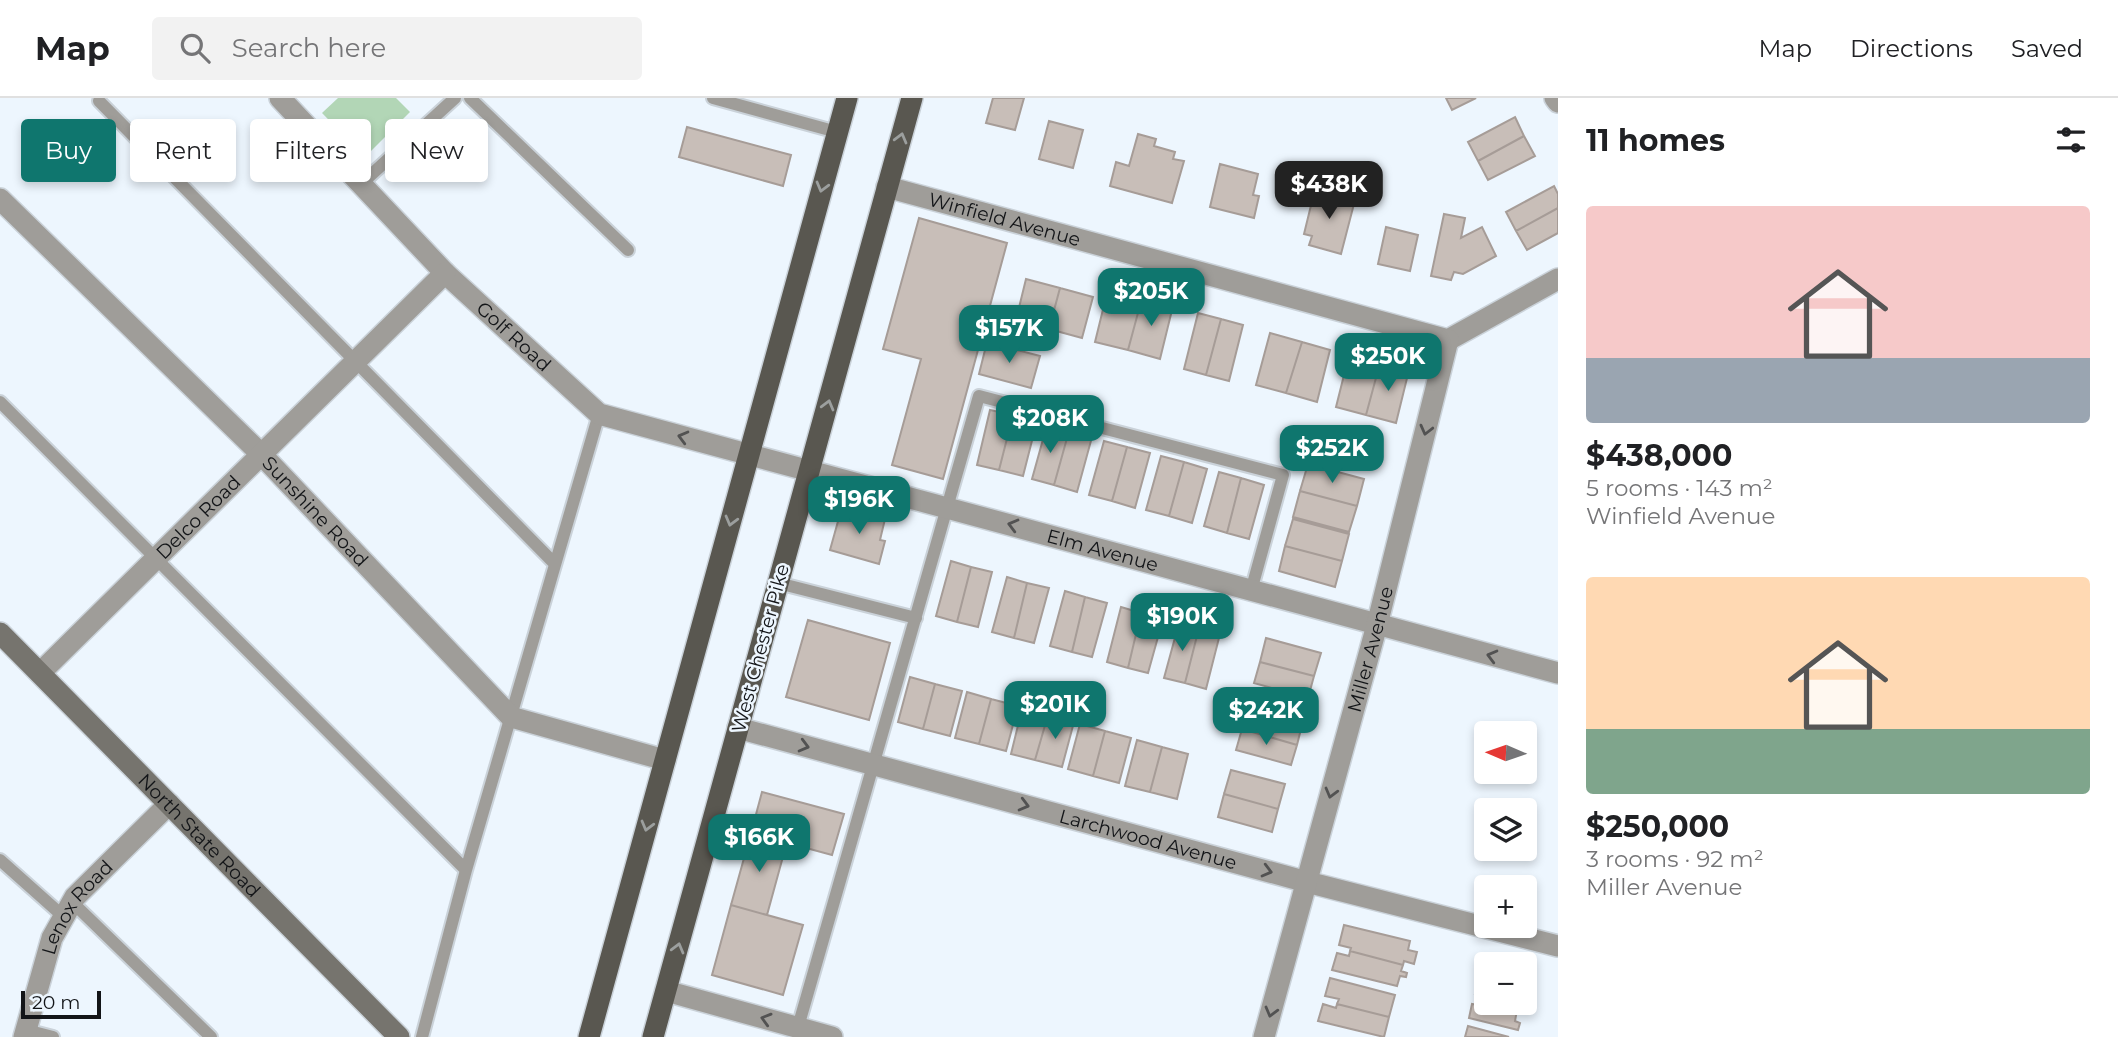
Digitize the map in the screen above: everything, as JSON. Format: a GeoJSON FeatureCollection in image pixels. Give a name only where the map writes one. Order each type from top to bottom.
{"type":"FeatureCollection","features":[{"type":"Feature","properties":{"kind":"main road"},"geometry":{"type":"LineString","coordinates":[[589,1037],[846,98]]}},
{"type":"Feature","properties":{"kind":"main road","name":"West Chester Pike"},"geometry":{"type":"LineString","coordinates":[[653,1037],[912,98]]}},
{"type":"Feature","properties":{"kind":"main road","name":"North State Road"},"geometry":{"type":"LineString","coordinates":[[0,633],[399,1037]]}},
{"type":"Feature","properties":{"kind":"street","name":"Golf Road"},"geometry":{"type":"LineString","coordinates":[[280,98],[445,273],[599,414],[809,471]]}},
{"type":"Feature","properties":{"kind":"street"},"geometry":{"type":"LineString","coordinates":[[1555,98],[1558,103]]}},
{"type":"Feature","properties":{"kind":"street","name":"Winfield Avenue"},"geometry":{"type":"LineString","coordinates":[[887,187],[1448,340]]}},
{"type":"Feature","properties":{"kind":"street","name":"Sunshine Road"},"geometry":{"type":"LineString","coordinates":[[0,199],[261,454],[511,717]]}},
{"type":"Feature","properties":{"kind":"street","name":"Delco Road"},"geometry":{"type":"LineString","coordinates":[[40,673],[445,273]]}},
{"type":"Feature","properties":{"kind":"street"},"geometry":{"type":"LineString","coordinates":[[1448,340],[1558,279]]}},
{"type":"Feature","properties":{"kind":"street","name":"Miller Avenue"},"geometry":{"type":"LineString","coordinates":[[1264,1037],[1377,625],[1448,340]]}},
{"type":"Feature","properties":{"kind":"street","name":"Elm Avenue"},"geometry":{"type":"LineString","coordinates":[[809,471],[1558,673]]}},
{"type":"Feature","properties":{"kind":"street"},"geometry":{"type":"LineString","coordinates":[[511,717],[665,760]]}},
{"type":"Feature","properties":{"kind":"street","name":"Larchwood Avenue"},"geometry":{"type":"LineString","coordinates":[[738,728],[1307,882],[1558,946]]}},
{"type":"Feature","properties":{"kind":"street","name":"Lenox Road"},"geometry":{"type":"LineString","coordinates":[[25,1034],[52,939],[68,910],[169,804]]}},
{"type":"Feature","properties":{"kind":"street"},"geometry":{"type":"LineString","coordinates":[[666,991],[832,1037]]}},
{"type":"Feature","properties":{"kind":"lane"},"geometry":{"type":"LineString","coordinates":[[360,184],[455,98]]}},
{"type":"Feature","properties":{"kind":"lane"},"geometry":{"type":"LineString","coordinates":[[470,98],[628,250]]}},
{"type":"Feature","properties":{"kind":"lane"},"geometry":{"type":"LineString","coordinates":[[713,98],[837,132]]}},
{"type":"Feature","properties":{"kind":"lane"},"geometry":{"type":"LineString","coordinates":[[99,102],[555,564]]}},
{"type":"Feature","properties":{"kind":"lane"},"geometry":{"type":"LineString","coordinates":[[798,1027],[979,396],[1283,475],[1251,591]]}},
{"type":"Feature","properties":{"kind":"lane"},"geometry":{"type":"LineString","coordinates":[[0,402],[466,870]]}},
{"type":"Feature","properties":{"kind":"lane"},"geometry":{"type":"LineString","coordinates":[[422,1037],[466,870],[599,414]]}},
{"type":"Feature","properties":{"kind":"lane"},"geometry":{"type":"LineString","coordinates":[[778,583],[916,618]]}},
{"type":"Feature","properties":{"kind":"lane"},"geometry":{"type":"LineString","coordinates":[[0,860],[68,910],[211,1037]]}},
{"type":"Feature","properties":{"kind":"lane"},"geometry":{"type":"LineString","coordinates":[[25,1034],[53,1037]]}},
{"type":"Feature","properties":{"kind":"green space"},"geometry":{"type":"Polygon","coordinates":[[[338,98],[396,98],[410,112],[403,119],[385,119],[385,137],[371,151],[371,119],[328,119],[322,113],[338,98]]]}},
{"type":"Feature","properties":{"kind":"building"},"geometry":{"type":"Polygon","coordinates":[[[993,98],[1024,98],[1015,130],[986,123],[993,98]]]}},
{"type":"Feature","properties":{"kind":"building"},"geometry":{"type":"Polygon","coordinates":[[[1446,98],[1476,98],[1452,110],[1446,98]]]}},
{"type":"Feature","properties":{"kind":"building"},"geometry":{"type":"Polygon","coordinates":[[[1515,117],[1524,136],[1478,161],[1468,142],[1515,117]]]}},
{"type":"Feature","properties":{"kind":"building"},"geometry":{"type":"Polygon","coordinates":[[[1049,121],[1083,130],[1073,168],[1039,159],[1049,121]]]}},
{"type":"Feature","properties":{"kind":"building"},"geometry":{"type":"Polygon","coordinates":[[[687,127],[791,155],[783,186],[679,157],[687,127]]]}},
{"type":"Feature","properties":{"kind":"building"},"geometry":{"type":"Polygon","coordinates":[[[1138,134],[1156,139],[1154,146],[1175,152],[1173,159],[1184,161],[1172,203],[1110,186],[1116,162],[1129,166],[1138,134]]]}},
{"type":"Feature","properties":{"kind":"building"},"geometry":{"type":"Polygon","coordinates":[[[1524,136],[1535,156],[1488,180],[1478,161],[1524,136]]]}},
{"type":"Feature","properties":{"kind":"building"},"geometry":{"type":"Polygon","coordinates":[[[1220,164],[1258,174],[1253,195],[1259,196],[1254,218],[1210,207],[1220,164]]]}},
{"type":"Feature","properties":{"kind":"building"},"geometry":{"type":"Polygon","coordinates":[[[1554,186],[1558,194],[1558,208],[1516,231],[1506,212],[1554,186]]]}},
{"type":"Feature","properties":{"kind":"building"},"geometry":{"type":"Polygon","coordinates":[[[1315,189],[1355,200],[1341,254],[1309,245],[1312,236],[1304,234],[1315,189]]]}},
{"type":"Feature","properties":{"kind":"building"},"geometry":{"type":"Polygon","coordinates":[[[1558,208],[1558,233],[1527,250],[1516,231],[1558,208]]]}},
{"type":"Feature","properties":{"kind":"building"},"geometry":{"type":"Polygon","coordinates":[[[1444,214],[1465,218],[1461,238],[1482,227],[1496,256],[1463,274],[1454,272],[1451,280],[1431,276],[1444,214]]]}},
{"type":"Feature","properties":{"kind":"building"},"geometry":{"type":"Polygon","coordinates":[[[919,218],[1007,243],[943,479],[892,465],[921,359],[883,349],[919,218]]]}},
{"type":"Feature","properties":{"kind":"building"},"geometry":{"type":"Polygon","coordinates":[[[1386,227],[1418,235],[1410,271],[1378,264],[1386,227]]]}},
{"type":"Feature","properties":{"kind":"building"},"geometry":{"type":"Polygon","coordinates":[[[1026,279],[1060,288],[1049,329],[1016,320],[1026,279]]]}},
{"type":"Feature","properties":{"kind":"building"},"geometry":{"type":"Polygon","coordinates":[[[1060,288],[1093,297],[1082,338],[1049,329],[1060,288]]]}},
{"type":"Feature","properties":{"kind":"building"},"geometry":{"type":"Polygon","coordinates":[[[1108,289],[1142,298],[1128,350],[1095,342],[1108,289]]]}},
{"type":"Feature","properties":{"kind":"building"},"geometry":{"type":"Polygon","coordinates":[[[1142,298],[1173,306],[1160,359],[1128,350],[1142,298]]]}},
{"type":"Feature","properties":{"kind":"building"},"geometry":{"type":"Polygon","coordinates":[[[1198,313],[1221,319],[1206,375],[1184,369],[1198,313]]]}},
{"type":"Feature","properties":{"kind":"building"},"geometry":{"type":"Polygon","coordinates":[[[1221,319],[1243,325],[1229,381],[1206,375],[1221,319]]]}},
{"type":"Feature","properties":{"kind":"building"},"geometry":{"type":"Polygon","coordinates":[[[1270,333],[1302,342],[1286,393],[1256,385],[1270,333]]]}},
{"type":"Feature","properties":{"kind":"building"},"geometry":{"type":"Polygon","coordinates":[[[987,342],[1040,356],[1031,388],[979,374],[987,342]]]}},
{"type":"Feature","properties":{"kind":"building"},"geometry":{"type":"Polygon","coordinates":[[[1302,342],[1330,350],[1317,402],[1286,393],[1302,342]]]}},
{"type":"Feature","properties":{"kind":"building"},"geometry":{"type":"Polygon","coordinates":[[[1349,355],[1380,363],[1366,415],[1336,407],[1349,355]]]}},
{"type":"Feature","properties":{"kind":"building"},"geometry":{"type":"Polygon","coordinates":[[[1380,363],[1409,370],[1396,423],[1366,415],[1380,363]]]}},
{"type":"Feature","properties":{"kind":"building"},"geometry":{"type":"Polygon","coordinates":[[[990,410],[1013,415],[999,470],[977,465],[990,410]]]}},
{"type":"Feature","properties":{"kind":"building"},"geometry":{"type":"Polygon","coordinates":[[[1013,415],[1037,421],[1023,476],[999,470],[1013,415]]]}},
{"type":"Feature","properties":{"kind":"building"},"geometry":{"type":"Polygon","coordinates":[[[1047,425],[1069,431],[1054,485],[1032,479],[1047,425]]]}},
{"type":"Feature","properties":{"kind":"building"},"geometry":{"type":"Polygon","coordinates":[[[1069,431],[1092,437],[1077,492],[1054,485],[1069,431]]]}},
{"type":"Feature","properties":{"kind":"building"},"geometry":{"type":"Polygon","coordinates":[[[1104,441],[1127,447],[1112,501],[1089,495],[1104,441]]]}},
{"type":"Feature","properties":{"kind":"building"},"geometry":{"type":"Polygon","coordinates":[[[1127,447],[1150,453],[1135,508],[1112,501],[1127,447]]]}},
{"type":"Feature","properties":{"kind":"building"},"geometry":{"type":"Polygon","coordinates":[[[1161,456],[1184,462],[1169,516],[1146,510],[1161,456]]]}},
{"type":"Feature","properties":{"kind":"building"},"geometry":{"type":"Polygon","coordinates":[[[1184,462],[1207,469],[1192,523],[1169,516],[1184,462]]]}},
{"type":"Feature","properties":{"kind":"building"},"geometry":{"type":"Polygon","coordinates":[[[1308,464],[1364,479],[1357,506],[1300,491],[1308,464]]]}},
{"type":"Feature","properties":{"kind":"building"},"geometry":{"type":"Polygon","coordinates":[[[1219,472],[1241,478],[1227,533],[1204,526],[1219,472]]]}},
{"type":"Feature","properties":{"kind":"building"},"geometry":{"type":"Polygon","coordinates":[[[1241,478],[1264,485],[1249,539],[1227,533],[1241,478]]]}},
{"type":"Feature","properties":{"kind":"building"},"geometry":{"type":"Polygon","coordinates":[[[1300,491],[1357,506],[1349,532],[1293,517],[1300,491]]]}},
{"type":"Feature","properties":{"kind":"building"},"geometry":{"type":"Polygon","coordinates":[[[842,507],[885,519],[880,540],[885,541],[879,564],[830,550],[842,507]]]}},
{"type":"Feature","properties":{"kind":"building"},"geometry":{"type":"Polygon","coordinates":[[[1293,519],[1349,534],[1342,561],[1285,546],[1293,519]]]}},
{"type":"Feature","properties":{"kind":"building"},"geometry":{"type":"Polygon","coordinates":[[[1285,546],[1342,561],[1335,587],[1279,571],[1285,546]]]}},
{"type":"Feature","properties":{"kind":"building"},"geometry":{"type":"Polygon","coordinates":[[[951,561],[971,567],[957,622],[936,616],[951,561]]]}},
{"type":"Feature","properties":{"kind":"building"},"geometry":{"type":"Polygon","coordinates":[[[971,567],[992,572],[978,627],[957,622],[971,567]]]}},
{"type":"Feature","properties":{"kind":"building"},"geometry":{"type":"Polygon","coordinates":[[[1007,577],[1027,583],[1014,638],[992,632],[1007,577]]]}},
{"type":"Feature","properties":{"kind":"building"},"geometry":{"type":"Polygon","coordinates":[[[1027,583],[1049,588],[1034,643],[1014,638],[1027,583]]]}},
{"type":"Feature","properties":{"kind":"building"},"geometry":{"type":"Polygon","coordinates":[[[1065,591],[1085,597],[1072,652],[1050,646],[1065,591]]]}},
{"type":"Feature","properties":{"kind":"building"},"geometry":{"type":"Polygon","coordinates":[[[1085,597],[1107,603],[1092,657],[1072,652],[1085,597]]]}},
{"type":"Feature","properties":{"kind":"building"},"geometry":{"type":"Polygon","coordinates":[[[1121,607],[1141,613],[1128,668],[1107,662],[1121,607]]]}},
{"type":"Feature","properties":{"kind":"building"},"geometry":{"type":"Polygon","coordinates":[[[1141,613],[1163,619],[1148,673],[1128,668],[1141,613]]]}},
{"type":"Feature","properties":{"kind":"building"},"geometry":{"type":"Polygon","coordinates":[[[808,620],[890,643],[869,720],[786,697],[808,620]]]}},
{"type":"Feature","properties":{"kind":"building"},"geometry":{"type":"Polygon","coordinates":[[[1179,623],[1199,628],[1185,683],[1164,678],[1179,623]]]}},
{"type":"Feature","properties":{"kind":"building"},"geometry":{"type":"Polygon","coordinates":[[[1199,628],[1220,634],[1206,689],[1185,683],[1199,628]]]}},
{"type":"Feature","properties":{"kind":"building"},"geometry":{"type":"Polygon","coordinates":[[[1266,638],[1321,653],[1314,676],[1260,662],[1266,638]]]}},
{"type":"Feature","properties":{"kind":"building"},"geometry":{"type":"Polygon","coordinates":[[[1260,662],[1314,676],[1308,698],[1254,683],[1260,662]]]}},
{"type":"Feature","properties":{"kind":"building"},"geometry":{"type":"Polygon","coordinates":[[[910,677],[935,684],[923,729],[898,722],[910,677]]]}},
{"type":"Feature","properties":{"kind":"building"},"geometry":{"type":"Polygon","coordinates":[[[935,684],[962,691],[950,736],[923,729],[935,684]]]}},
{"type":"Feature","properties":{"kind":"building"},"geometry":{"type":"Polygon","coordinates":[[[967,692],[991,699],[979,744],[955,738],[967,692]]]}},
{"type":"Feature","properties":{"kind":"building"},"geometry":{"type":"Polygon","coordinates":[[[991,699],[1018,706],[1006,751],[979,744],[991,699]]]}},
{"type":"Feature","properties":{"kind":"building"},"geometry":{"type":"Polygon","coordinates":[[[1248,705],[1303,721],[1297,745],[1242,729],[1248,705]]]}},
{"type":"Feature","properties":{"kind":"building"},"geometry":{"type":"Polygon","coordinates":[[[1022,709],[1048,715],[1035,760],[1011,754],[1022,709]]]}},
{"type":"Feature","properties":{"kind":"building"},"geometry":{"type":"Polygon","coordinates":[[[1048,715],[1074,722],[1062,767],[1035,760],[1048,715]]]}},
{"type":"Feature","properties":{"kind":"building"},"geometry":{"type":"Polygon","coordinates":[[[1080,724],[1105,731],[1093,776],[1068,769],[1080,724]]]}},
{"type":"Feature","properties":{"kind":"building"},"geometry":{"type":"Polygon","coordinates":[[[1242,729],[1297,745],[1291,765],[1236,750],[1242,729]]]}},
{"type":"Feature","properties":{"kind":"building"},"geometry":{"type":"Polygon","coordinates":[[[1105,731],[1131,738],[1119,783],[1093,776],[1105,731]]]}},
{"type":"Feature","properties":{"kind":"building"},"geometry":{"type":"Polygon","coordinates":[[[1137,740],[1162,747],[1150,792],[1125,786],[1137,740]]]}},
{"type":"Feature","properties":{"kind":"building"},"geometry":{"type":"Polygon","coordinates":[[[1162,747],[1188,754],[1177,799],[1150,792],[1162,747]]]}},
{"type":"Feature","properties":{"kind":"building"},"geometry":{"type":"Polygon","coordinates":[[[1231,770],[1285,784],[1278,809],[1224,794],[1231,770]]]}},
{"type":"Feature","properties":{"kind":"building"},"geometry":{"type":"Polygon","coordinates":[[[762,792],[844,814],[832,855],[751,833],[762,792]]]}},
{"type":"Feature","properties":{"kind":"building"},"geometry":{"type":"Polygon","coordinates":[[[1224,794],[1278,809],[1272,832],[1218,817],[1224,794]]]}},
{"type":"Feature","properties":{"kind":"building"},"geometry":{"type":"Polygon","coordinates":[[[751,833],[787,842],[767,915],[731,905],[751,833]]]}},
{"type":"Feature","properties":{"kind":"building"},"geometry":{"type":"Polygon","coordinates":[[[731,905],[803,925],[783,995],[712,975],[731,905]]]}},
{"type":"Feature","properties":{"kind":"building"},"geometry":{"type":"Polygon","coordinates":[[[1344,925],[1410,941],[1408,950],[1417,952],[1414,964],[1404,961],[1403,965],[1350,951],[1351,948],[1339,945],[1344,925]]]}},
{"type":"Feature","properties":{"kind":"building"},"geometry":{"type":"Polygon","coordinates":[[[1350,951],[1403,965],[1401,971],[1407,973],[1406,977],[1400,976],[1397,986],[1332,970],[1337,953],[1349,956],[1350,951]]]}},
{"type":"Feature","properties":{"kind":"building"},"geometry":{"type":"Polygon","coordinates":[[[1330,978],[1395,995],[1389,1017],[1337,1004],[1339,999],[1325,996],[1330,978]]]}},
{"type":"Feature","properties":{"kind":"building"},"geometry":{"type":"Polygon","coordinates":[[[1323,1004],[1336,1008],[1337,1004],[1389,1017],[1384,1037],[1318,1021],[1323,1004]]]}},
{"type":"Feature","properties":{"kind":"building"},"geometry":{"type":"Polygon","coordinates":[[[1472,1004],[1474,1015],[1516,1015],[1515,1021],[1520,1023],[1518,1030],[1469,1018],[1472,1004]]]}},
{"type":"Feature","properties":{"kind":"building"},"geometry":{"type":"Polygon","coordinates":[[[1468,1026],[1509,1037],[1465,1037],[1468,1026]]]}}]}
